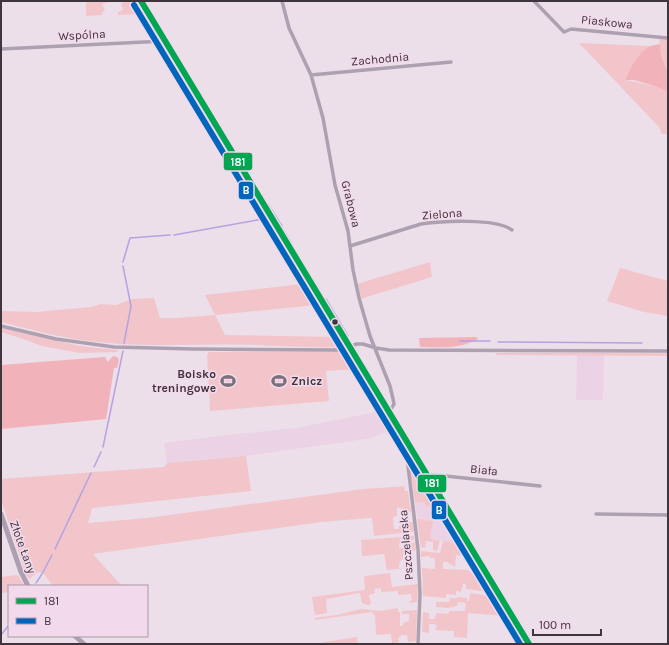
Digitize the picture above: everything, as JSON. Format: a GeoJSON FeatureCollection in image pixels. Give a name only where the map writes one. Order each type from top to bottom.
{"type":"FeatureCollection","features":[{"type":"Feature","properties":{"kind":"main road"},"geometry":{"type":"LineString","coordinates":[[141,1],[529,644]]}},
{"type":"Feature","properties":{"kind":"main road","name":"Złote Łany"},"geometry":{"type":"LineString","coordinates":[[1,514],[21,572],[28,585]]}},
{"type":"Feature","properties":{"kind":"main road"},"geometry":{"type":"LineString","coordinates":[[76,637],[84,644]]}},
{"type":"Feature","properties":{"kind":"street","name":"Grabowa"},"geometry":{"type":"LineString","coordinates":[[282,1],[289,28],[311,76],[323,118],[335,185],[348,231],[359,298],[370,336],[390,386],[393,399],[394,404],[389,413]]}},
{"type":"Feature","properties":{"kind":"street","name":"Piaskowa"},"geometry":{"type":"LineString","coordinates":[[534,1],[564,32],[571,29],[668,38]]}},
{"type":"Feature","properties":{"kind":"street","name":"Wspólna"},"geometry":{"type":"LineString","coordinates":[[1,49],[165,41]]}},
{"type":"Feature","properties":{"kind":"street","name":"Zachodnia"},"geometry":{"type":"LineString","coordinates":[[311,76],[451,62]]}},
{"type":"Feature","properties":{"kind":"street","name":"Zielona"},"geometry":{"type":"LineString","coordinates":[[350,246],[422,224],[442,222],[473,222],[499,225],[508,227],[512,230]]}},
{"type":"Feature","properties":{"kind":"street"},"geometry":{"type":"LineString","coordinates":[[1,326],[56,339],[114,346],[338,350],[357,344],[363,344],[389,350],[668,351]]}},
{"type":"Feature","properties":{"kind":"street","name":"Pszczelarska"},"geometry":{"type":"LineString","coordinates":[[408,445],[406,448],[418,549],[420,594],[418,644]]}},
{"type":"Feature","properties":{"kind":"street","name":"Biała"},"geometry":{"type":"LineString","coordinates":[[426,474],[540,486]]}},
{"type":"Feature","properties":{"kind":"street"},"geometry":{"type":"LineString","coordinates":[[596,514],[668,515]]}},
{"type":"Feature","properties":{"kind":"shaded area"},"geometry":{"type":"Polygon","coordinates":[[[86,1],[108,2],[102,4],[105,10],[103,11],[102,15],[86,16],[86,1]]]}},
{"type":"Feature","properties":{"kind":"shaded area"},"geometry":{"type":"Polygon","coordinates":[[[125,1],[134,1],[141,12],[137,14],[118,15],[118,12],[123,10],[121,4],[125,1]]]}},
{"type":"Feature","properties":{"kind":"shaded area"},"geometry":{"type":"Polygon","coordinates":[[[659,37],[668,38],[668,73],[661,56],[659,37]]]}},
{"type":"Feature","properties":{"kind":"shaded area"},"geometry":{"type":"Polygon","coordinates":[[[579,43],[650,46],[635,61],[627,75],[626,80],[655,86],[668,92],[668,134],[662,134],[659,127],[579,43]]]}},
{"type":"Feature","properties":{"kind":"shaded area"},"geometry":{"type":"Polygon","coordinates":[[[660,44],[661,56],[668,73],[668,92],[655,86],[634,80],[626,80],[639,55],[647,48],[660,44]]]}},
{"type":"Feature","properties":{"kind":"shaded area"},"geometry":{"type":"Polygon","coordinates":[[[430,262],[432,277],[360,299],[357,284],[430,262]]]}},
{"type":"Feature","properties":{"kind":"shaded area"},"geometry":{"type":"Polygon","coordinates":[[[620,268],[668,281],[668,316],[644,312],[607,301],[620,268]]]}},
{"type":"Feature","properties":{"kind":"shaded area"},"geometry":{"type":"Polygon","coordinates":[[[302,284],[317,305],[215,315],[205,295],[302,284]]]}},
{"type":"Feature","properties":{"kind":"shaded area"},"geometry":{"type":"Polygon","coordinates":[[[154,298],[160,318],[215,315],[225,335],[336,337],[340,347],[120,344],[66,337],[1,322],[1,311],[36,312],[91,307],[101,304],[116,305],[132,299],[154,298]]]}},
{"type":"Feature","properties":{"kind":"shaded area"},"geometry":{"type":"Polygon","coordinates":[[[1,328],[80,346],[118,350],[117,352],[80,353],[42,346],[1,332],[1,328]]]}},
{"type":"Feature","properties":{"kind":"shaded area"},"geometry":{"type":"Polygon","coordinates":[[[476,337],[478,339],[470,343],[442,347],[420,347],[419,338],[476,337]]]}},
{"type":"Feature","properties":{"kind":"shaded area"},"geometry":{"type":"Polygon","coordinates":[[[345,349],[356,369],[326,371],[329,401],[210,411],[207,355],[209,352],[338,351],[345,349]]]}},
{"type":"Feature","properties":{"kind":"shaded area"},"geometry":{"type":"Polygon","coordinates":[[[496,353],[668,353],[668,356],[496,355],[496,353]]]}},
{"type":"Feature","properties":{"kind":"shaded area"},"geometry":{"type":"Polygon","coordinates":[[[577,355],[604,355],[603,400],[576,400],[577,355]]]}},
{"type":"Feature","properties":{"kind":"shaded area"},"geometry":{"type":"Polygon","coordinates":[[[113,356],[117,357],[119,360],[117,368],[114,368],[106,419],[1,429],[1,365],[105,357],[108,362],[113,356]]]}},
{"type":"Feature","properties":{"kind":"shaded area"},"geometry":{"type":"Polygon","coordinates":[[[379,409],[392,432],[382,433],[372,438],[246,456],[167,463],[164,443],[296,428],[371,413],[379,409]]]}},
{"type":"Feature","properties":{"kind":"shaded area"},"geometry":{"type":"Polygon","coordinates":[[[410,453],[448,516],[444,517],[437,505],[432,507],[425,506],[425,502],[415,502],[408,455],[410,453]]]}},
{"type":"Feature","properties":{"kind":"shaded area"},"geometry":{"type":"Polygon","coordinates":[[[246,456],[251,491],[92,508],[88,523],[147,518],[363,489],[407,486],[404,487],[405,491],[408,491],[411,512],[397,507],[397,516],[393,517],[394,529],[399,529],[399,526],[402,526],[404,523],[413,522],[414,531],[374,536],[372,518],[321,522],[93,554],[121,585],[52,585],[44,574],[38,572],[29,579],[26,575],[1,500],[1,479],[164,467],[167,463],[246,456]]]}},
{"type":"Feature","properties":{"kind":"shaded area"},"geometry":{"type":"Polygon","coordinates":[[[409,458],[448,524],[461,544],[420,538],[409,458]]]}},
{"type":"Feature","properties":{"kind":"shaded area"},"geometry":{"type":"Polygon","coordinates":[[[417,519],[433,521],[430,539],[440,541],[437,551],[433,550],[433,542],[426,541],[425,548],[421,547],[417,519]]]}},
{"type":"Feature","properties":{"kind":"shaded area"},"geometry":{"type":"Polygon","coordinates":[[[451,521],[476,563],[471,557],[456,555],[455,567],[447,562],[443,562],[443,569],[469,570],[475,575],[478,573],[490,592],[466,589],[466,584],[463,584],[461,592],[456,591],[456,595],[446,594],[446,598],[423,596],[422,568],[435,569],[435,558],[430,558],[430,556],[421,557],[421,551],[440,553],[443,541],[461,544],[449,523],[451,521]]]}},
{"type":"Feature","properties":{"kind":"shaded area"},"geometry":{"type":"Polygon","coordinates":[[[414,536],[414,540],[400,539],[399,548],[406,548],[406,545],[415,542],[416,550],[412,551],[412,554],[414,554],[410,557],[409,554],[403,555],[399,568],[416,567],[387,570],[384,554],[362,556],[361,540],[414,536]]]}},
{"type":"Feature","properties":{"kind":"shaded area"},"geometry":{"type":"Polygon","coordinates":[[[390,573],[392,587],[418,584],[417,602],[410,603],[412,600],[411,594],[398,595],[398,591],[381,592],[381,588],[374,589],[375,593],[369,595],[371,602],[370,605],[362,603],[360,593],[326,599],[327,613],[315,615],[312,597],[365,590],[364,576],[390,573]]]}},
{"type":"Feature","properties":{"kind":"shaded area"},"geometry":{"type":"Polygon","coordinates":[[[18,575],[23,585],[8,585],[8,592],[1,593],[1,577],[18,575]]]}},
{"type":"Feature","properties":{"kind":"shaded area"},"geometry":{"type":"Polygon","coordinates":[[[470,593],[491,595],[504,616],[468,613],[467,638],[454,637],[454,631],[435,630],[437,626],[435,624],[429,624],[429,633],[422,632],[423,612],[429,613],[429,619],[435,619],[436,613],[449,614],[449,611],[465,611],[466,603],[458,602],[457,606],[449,608],[436,607],[436,602],[449,602],[450,598],[459,597],[467,598],[467,601],[469,601],[470,593]]]}},
{"type":"Feature","properties":{"kind":"shaded area"},"geometry":{"type":"Polygon","coordinates":[[[398,608],[398,612],[400,612],[400,626],[403,626],[403,623],[409,621],[409,614],[402,614],[402,611],[417,610],[416,641],[408,642],[407,635],[401,635],[401,637],[398,637],[399,642],[392,644],[391,634],[376,635],[375,616],[372,612],[315,620],[315,618],[337,615],[361,609],[381,611],[398,608]]]}},
{"type":"Feature","properties":{"kind":"shaded area"},"geometry":{"type":"Polygon","coordinates":[[[357,637],[358,644],[312,644],[357,637]]]}},
{"type":"Feature","properties":{"kind":"waterway"},"geometry":{"type":"LineString","coordinates":[[239,157],[250,174]]}},
{"type":"Feature","properties":{"kind":"waterway"},"geometry":{"type":"LineString","coordinates":[[254,182],[258,189]]}},
{"type":"Feature","properties":{"kind":"waterway"},"geometry":{"type":"LineString","coordinates":[[259,190],[263,197]]}},
{"type":"Feature","properties":{"kind":"waterway"},"geometry":{"type":"LineString","coordinates":[[268,204],[282,226]]}},
{"type":"Feature","properties":{"kind":"waterway"},"geometry":{"type":"LineString","coordinates":[[174,235],[263,219]]}},
{"type":"Feature","properties":{"kind":"waterway"},"geometry":{"type":"LineString","coordinates":[[283,229],[291,242]]}},
{"type":"Feature","properties":{"kind":"waterway"},"geometry":{"type":"LineString","coordinates":[[123,262],[130,238],[170,235]]}},
{"type":"Feature","properties":{"kind":"waterway"},"geometry":{"type":"LineString","coordinates":[[295,250],[323,296]]}},
{"type":"Feature","properties":{"kind":"waterway"},"geometry":{"type":"LineString","coordinates":[[123,266],[131,306],[124,343]]}},
{"type":"Feature","properties":{"kind":"waterway"},"geometry":{"type":"LineString","coordinates":[[326,299],[348,336]]}},
{"type":"Feature","properties":{"kind":"waterway"},"geometry":{"type":"LineString","coordinates":[[460,341],[490,341]]}},
{"type":"Feature","properties":{"kind":"waterway"},"geometry":{"type":"LineString","coordinates":[[498,342],[642,343]]}},
{"type":"Feature","properties":{"kind":"waterway"},"geometry":{"type":"LineString","coordinates":[[103,447],[123,351]]}},
{"type":"Feature","properties":{"kind":"waterway"},"geometry":{"type":"LineString","coordinates":[[94,467],[101,452]]}},
{"type":"Feature","properties":{"kind":"waterway"},"geometry":{"type":"LineString","coordinates":[[55,549],[91,473]]}},
{"type":"Feature","properties":{"kind":"waterway"},"geometry":{"type":"LineString","coordinates":[[36,583],[52,555]]}},
{"type":"Feature","properties":{"kind":"waterway"},"geometry":{"type":"LineString","coordinates":[[1,635],[8,626]]}},
{"type":"Feature","properties":{"kind":"transit line","name":"181"},"geometry":{"type":"LineString","coordinates":[[141,1],[529,644]]}},
{"type":"Feature","properties":{"kind":"transit line","name":"B"},"geometry":{"type":"LineString","coordinates":[[134,5],[520,644]]}},
{"type":"Feature","properties":{"kind":"place","name":"Boisko treningowe"},"geometry":{"type":"Point","coordinates":[228,381]}},
{"type":"Feature","properties":{"kind":"place","name":"Znicz"},"geometry":{"type":"Point","coordinates":[279,381]}}]}
